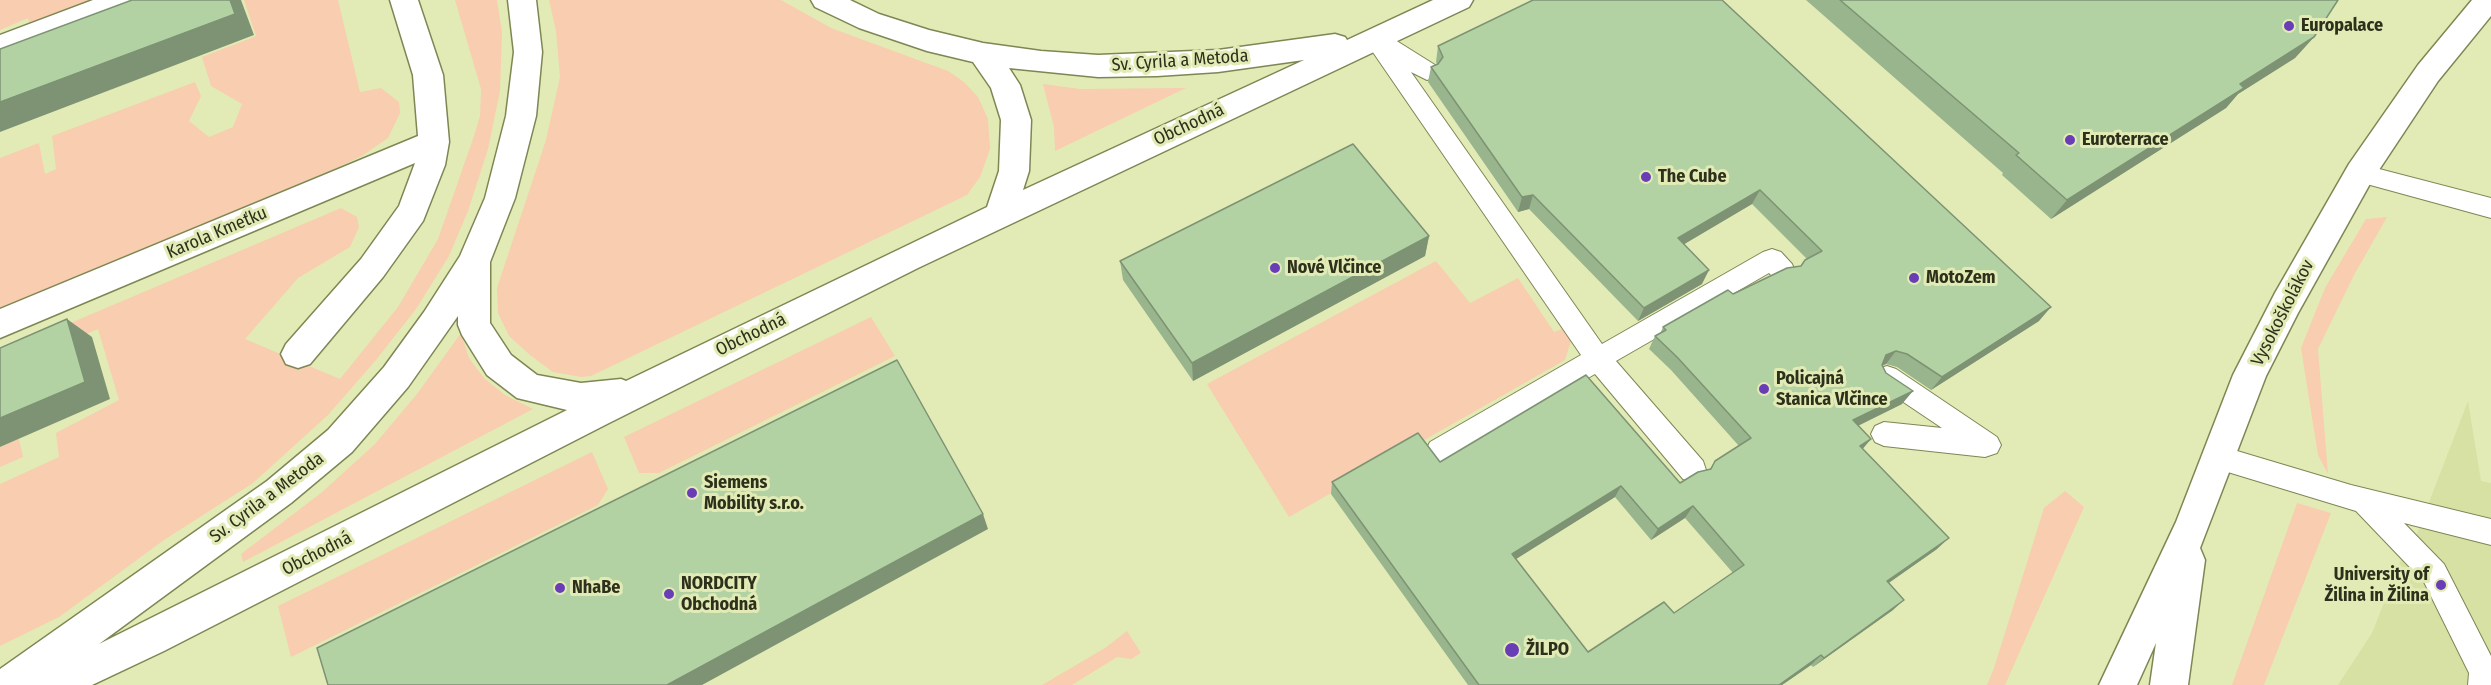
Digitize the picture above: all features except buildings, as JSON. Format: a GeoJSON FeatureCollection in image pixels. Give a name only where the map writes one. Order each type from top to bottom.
{"type":"FeatureCollection","features":[{"type":"Feature","properties":{"kind":"street"},"geometry":{"type":"LineString","coordinates":[[0,46],[122,0]]}},
{"type":"Feature","properties":{"kind":"street"},"geometry":{"type":"LineString","coordinates":[[298,354],[372,268],[412,212],[430,165],[434,142],[428,75],[404,0]]}},
{"type":"Feature","properties":{"kind":"street","name":"Sv. Cyrila a Metoda"},"geometry":{"type":"LineString","coordinates":[[10,685],[279,492],[340,441],[396,377],[436,322],[474,262],[500,198],[521,116],[528,52],[522,0]]}},
{"type":"Feature","properties":{"kind":"street","name":"Sv. Cyrila a Metoda"},"geometry":{"type":"LineString","coordinates":[[825,0],[869,21],[927,40],[983,54],[1098,66],[1218,61],[1376,39]]}},
{"type":"Feature","properties":{"kind":"street","name":"Obchodná"},"geometry":{"type":"LineString","coordinates":[[51,685],[151,638],[635,393],[1001,213],[1459,0]]}},
{"type":"Feature","properties":{"kind":"street","name":"Vysokoškolákov"},"geometry":{"type":"LineString","coordinates":[[2118,685],[2192,526],[2250,375],[2286,303],[2360,173],[2428,73],[2488,0]]}},
{"type":"Feature","properties":{"kind":"street"},"geometry":{"type":"LineString","coordinates":[[983,54],[1005,85],[1016,120],[1014,171],[1001,213]]}},
{"type":"Feature","properties":{"kind":"street","name":"Karola Kmeťku"},"geometry":{"type":"LineString","coordinates":[[0,324],[434,142]]}},
{"type":"Feature","properties":{"kind":"street","name":"Sv. Cyrila a Metoda"},"geometry":{"type":"LineString","coordinates":[[474,262],[474,325],[500,365],[529,388],[581,398],[635,393]]}},
{"type":"Feature","properties":{"kind":"street","name":"Vysokoškolákov"},"geometry":{"type":"LineString","coordinates":[[2169,685],[2192,526]]}},
{"type":"Feature","properties":{"kind":"lane"},"geometry":{"type":"LineString","coordinates":[[1376,39],[1427,71]]}},
{"type":"Feature","properties":{"kind":"lane"},"geometry":{"type":"LineString","coordinates":[[1376,39],[1598,359],[1693,470]]}},
{"type":"Feature","properties":{"kind":"lane"},"geometry":{"type":"LineString","coordinates":[[2360,173],[2491,208]]}},
{"type":"Feature","properties":{"kind":"lane"},"geometry":{"type":"LineString","coordinates":[[1439,450],[1772,259],[1783,271]]}},
{"type":"Feature","properties":{"kind":"lane"},"geometry":{"type":"LineString","coordinates":[[1884,434],[1989,445],[1887,377]]}},
{"type":"Feature","properties":{"kind":"lane"},"geometry":{"type":"LineString","coordinates":[[2217,457],[2364,500],[2491,532]]}},
{"type":"Feature","properties":{"kind":"lane"},"geometry":{"type":"LineString","coordinates":[[2364,500],[2434,573],[2484,672],[2483,685]]}},
{"type":"Feature","properties":{"kind":"shaded area"},"geometry":{"type":"Polygon","coordinates":[[[0,0],[101,0],[30,27],[28,18],[0,30],[0,0]]]}},
{"type":"Feature","properties":{"kind":"shaded area"},"geometry":{"type":"Polygon","coordinates":[[[244,0],[338,0],[360,92],[381,88],[399,102],[400,113],[388,138],[362,156],[334,169],[0,308],[0,158],[39,143],[45,174],[56,169],[52,136],[195,82],[201,96],[189,121],[209,137],[233,127],[242,104],[211,86],[202,57],[256,36],[244,0]]]}},
{"type":"Feature","properties":{"kind":"shaded area"},"geometry":{"type":"Polygon","coordinates":[[[455,0],[497,0],[502,33],[500,91],[488,149],[468,211],[449,256],[416,309],[376,360],[328,415],[253,483],[164,540],[59,617],[0,646],[0,484],[59,457],[56,433],[119,400],[98,329],[42,353],[40,336],[341,208],[357,217],[359,227],[350,247],[298,278],[245,339],[340,379],[398,307],[438,239],[474,136],[480,116],[481,89],[455,0]]]}},
{"type":"Feature","properties":{"kind":"shaded area"},"geometry":{"type":"Polygon","coordinates":[[[549,0],[781,0],[831,28],[948,71],[964,82],[978,97],[988,119],[990,149],[980,177],[967,195],[591,376],[581,377],[553,372],[509,336],[498,313],[497,288],[546,140],[560,77],[556,31],[549,0]]]}},
{"type":"Feature","properties":{"kind":"shaded area"},"geometry":{"type":"Polygon","coordinates":[[[1043,84],[1080,89],[1186,88],[1055,151],[1054,127],[1043,84]]]}},
{"type":"Feature","properties":{"kind":"shaded area"},"geometry":{"type":"Polygon","coordinates":[[[2387,217],[2354,275],[2318,349],[2328,474],[2318,455],[2301,348],[2325,288],[2366,219],[2387,217]]]}},
{"type":"Feature","properties":{"kind":"shaded area"},"geometry":{"type":"Polygon","coordinates":[[[1436,261],[1470,303],[1518,278],[1554,332],[1562,329],[1571,341],[1565,360],[1289,517],[1207,384],[1436,261]]]}},
{"type":"Feature","properties":{"kind":"shaded area"},"geometry":{"type":"Polygon","coordinates":[[[871,317],[895,356],[659,473],[639,473],[624,437],[871,317]]]}},
{"type":"Feature","properties":{"kind":"shaded area"},"geometry":{"type":"Polygon","coordinates":[[[461,333],[469,358],[484,378],[505,395],[533,409],[243,562],[241,554],[321,493],[375,444],[417,394],[461,333]]]}},
{"type":"Feature","properties":{"kind":"shaded area","name":"University of Žilina in Žilina"},"geometry":{"type":"Polygon","coordinates":[[[2468,401],[2481,481],[2491,483],[2491,685],[2338,685],[2372,633],[2410,537],[2416,536],[2468,401]]]}},
{"type":"Feature","properties":{"kind":"shaded area"},"geometry":{"type":"Polygon","coordinates":[[[19,439],[23,457],[0,467],[0,447],[19,439]]]}},
{"type":"Feature","properties":{"kind":"shaded area"},"geometry":{"type":"Polygon","coordinates":[[[592,452],[608,489],[598,505],[291,657],[278,606],[592,452]]]}},
{"type":"Feature","properties":{"kind":"shaded area"},"geometry":{"type":"Polygon","coordinates":[[[2065,491],[2084,507],[2005,685],[1987,685],[2044,508],[2065,491]]]}},
{"type":"Feature","properties":{"kind":"shaded area"},"geometry":{"type":"Polygon","coordinates":[[[2297,503],[2331,513],[2264,685],[2232,685],[2297,503]]]}},
{"type":"Feature","properties":{"kind":"shaded area"},"geometry":{"type":"Polygon","coordinates":[[[1127,631],[1141,653],[1131,659],[1117,657],[1072,685],[1042,685],[1105,648],[1127,631]]]}},
{"type":"Feature","properties":{"kind":"place","name":"Europalace"},"geometry":{"type":"Point","coordinates":[2289,26]}},
{"type":"Feature","properties":{"kind":"place","name":"Euroterrace"},"geometry":{"type":"Point","coordinates":[2070,140]}},
{"type":"Feature","properties":{"kind":"place","name":"The Cube"},"geometry":{"type":"Point","coordinates":[1646,177]}},
{"type":"Feature","properties":{"kind":"place","name":"Nové Vlčince"},"geometry":{"type":"Point","coordinates":[1275,268]}},
{"type":"Feature","properties":{"kind":"place","name":"MotoZem"},"geometry":{"type":"Point","coordinates":[1914,278]}},
{"type":"Feature","properties":{"kind":"place","name":"Policajná Stanica Vlčince"},"geometry":{"type":"Point","coordinates":[1764,389]}},
{"type":"Feature","properties":{"kind":"place","name":"Siemens Mobility s.r.o."},"geometry":{"type":"Point","coordinates":[692,493]}},
{"type":"Feature","properties":{"kind":"place","name":"University of Žilina in Žilina"},"geometry":{"type":"Point","coordinates":[2441,585]}},
{"type":"Feature","properties":{"kind":"place","name":"NhaBe"},"geometry":{"type":"Point","coordinates":[560,588]}},
{"type":"Feature","properties":{"kind":"place","name":"NORDCITY Obchodná"},"geometry":{"type":"Point","coordinates":[669,594]}},
{"type":"Feature","properties":{"kind":"place","name":"ŽILPO"},"geometry":{"type":"Point","coordinates":[1512,650]}}]}
